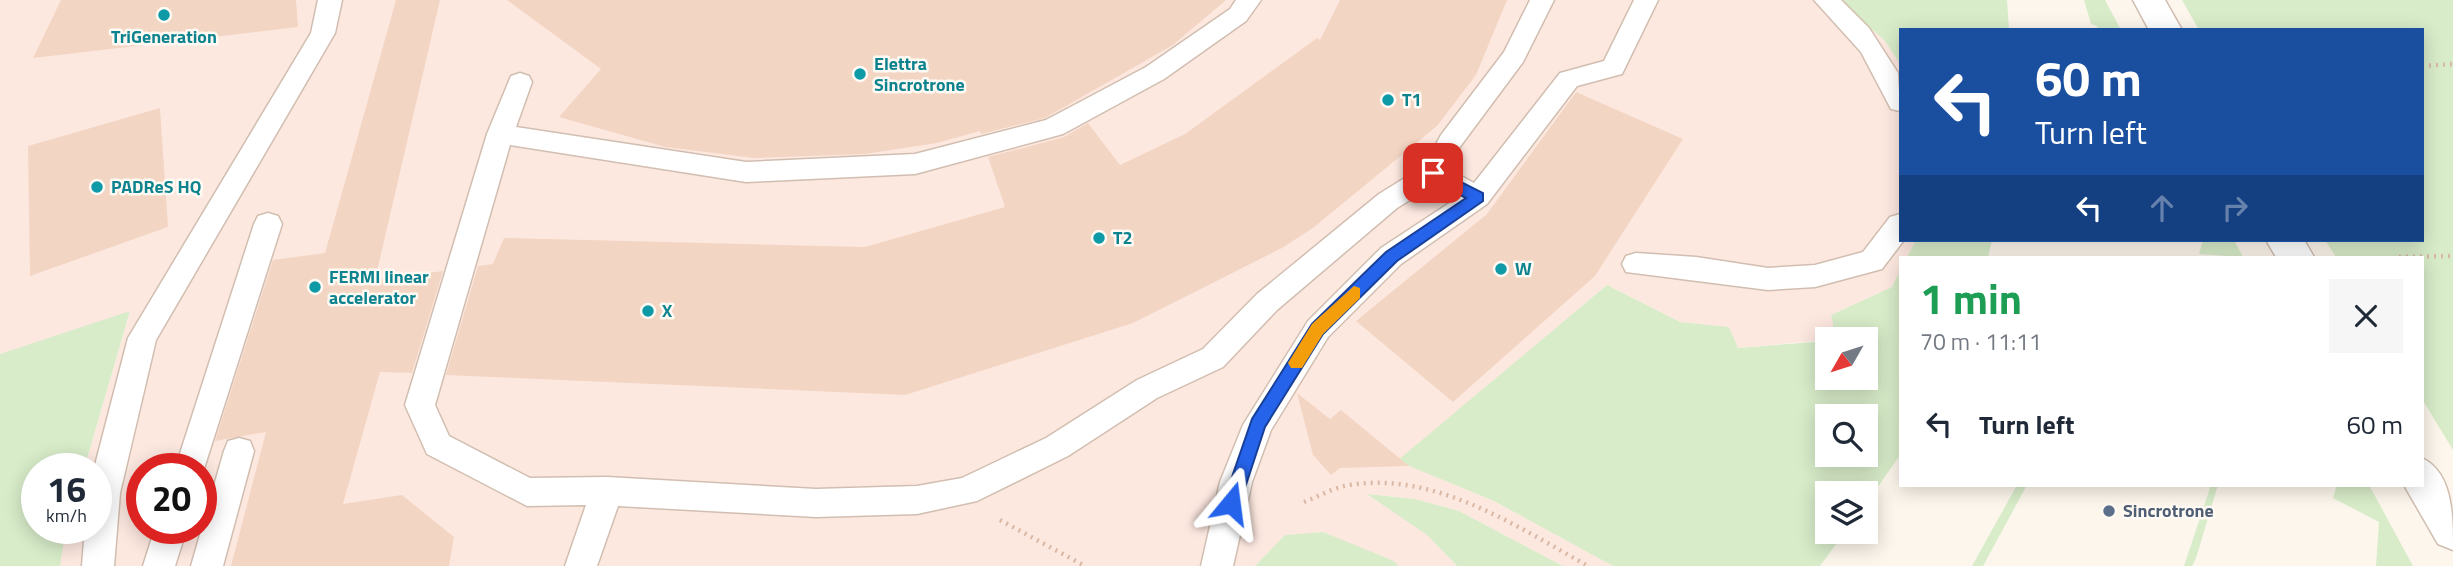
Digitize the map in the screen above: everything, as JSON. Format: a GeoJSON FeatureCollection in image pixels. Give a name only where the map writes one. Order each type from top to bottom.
{"type":"FeatureCollection","features":[{"type":"Feature","properties":{"kind":"street"},"geometry":{"type":"LineString","coordinates":[[2149,0],[2165,28]]}},
{"type":"Feature","properties":{"kind":"street"},"geometry":{"type":"LineString","coordinates":[[2424,480],[2453,530]]}},
{"type":"Feature","properties":{"kind":"lane"},"geometry":{"type":"LineString","coordinates":[[98,566],[104,493],[142,338],[324,33],[330,0]]}},
{"type":"Feature","properties":{"kind":"lane"},"geometry":{"type":"LineString","coordinates":[[500,134],[746,172],[915,164],[1054,127],[1155,73],[1238,15],[1249,0]]}},
{"type":"Feature","properties":{"kind":"lane"},"geometry":{"type":"LineString","coordinates":[[520,82],[500,134],[420,405],[438,445],[527,492],[607,491],[816,503],[917,500],[966,491],[1057,447],[1147,389],[1213,358],[1277,294],[1388,201],[1433,173],[1450,142],[1514,56],[1542,0]]}},
{"type":"Feature","properties":{"kind":"lane"},"geometry":{"type":"LineString","coordinates":[[1217,566],[1236,482],[1258,425],[1318,329],[1391,256],[1478,197],[1569,79],[1614,68],[1646,0]]}},
{"type":"Feature","properties":{"kind":"lane"},"geometry":{"type":"LineString","coordinates":[[1826,0],[1839,10],[1880,58],[1899,101]]}},
{"type":"Feature","properties":{"kind":"lane"},"geometry":{"type":"LineString","coordinates":[[1433,173],[1478,197]]}},
{"type":"Feature","properties":{"kind":"lane"},"geometry":{"type":"LineString","coordinates":[[195,453],[268,223]]}},
{"type":"Feature","properties":{"kind":"lane"},"geometry":{"type":"LineString","coordinates":[[1636,264],[1696,268],[1768,279],[1815,276],[1872,261],[1899,226]]}},
{"type":"Feature","properties":{"kind":"lane"},"geometry":{"type":"LineString","coordinates":[[207,566],[239,451]]}},
{"type":"Feature","properties":{"kind":"lane"},"geometry":{"type":"LineString","coordinates":[[581,566],[607,491]]}},
{"type":"Feature","properties":{"kind":"lane"},"geometry":{"type":"LineString","coordinates":[[159,566],[166,544]]}},
{"type":"Feature","properties":{"kind":"path"},"geometry":{"type":"LineString","coordinates":[[2424,65],[2453,64]]}},
{"type":"Feature","properties":{"kind":"path"},"geometry":{"type":"LineString","coordinates":[[2424,257],[2453,256]]}},
{"type":"Feature","properties":{"kind":"path"},"geometry":{"type":"LineString","coordinates":[[1304,502],[1350,485],[1401,483],[1480,508],[1588,566]]}},
{"type":"Feature","properties":{"kind":"path"},"geometry":{"type":"LineString","coordinates":[[966,491],[975,504],[993,516],[1085,566]]}},
{"type":"Feature","properties":{"kind":"shaded area"},"geometry":{"type":"Polygon","coordinates":[[[0,0],[1839,0],[1885,41],[1899,62],[1899,242],[1915,242],[1908,256],[1899,256],[1899,273],[1892,287],[1831,315],[1834,327],[1815,327],[1815,341],[1738,348],[1729,328],[1680,322],[1607,285],[1398,461],[1494,501],[1613,566],[1563,566],[1459,511],[1415,499],[1369,494],[1427,535],[1457,566],[1399,566],[1323,532],[1285,535],[1255,566],[60,566],[64,544],[112,544],[112,453],[89,453],[130,312],[0,354],[0,0]]]}},
{"type":"Feature","properties":{"kind":"green space"},"geometry":{"type":"Polygon","coordinates":[[[1839,0],[2007,0],[2009,28],[1899,28],[1899,62],[1885,41],[1839,0]]]}},
{"type":"Feature","properties":{"kind":"green space"},"geometry":{"type":"Polygon","coordinates":[[[2084,0],[2105,0],[2120,28],[2098,28],[2091,24],[2084,0]]]}},
{"type":"Feature","properties":{"kind":"green space"},"geometry":{"type":"Polygon","coordinates":[[[2182,0],[2453,0],[2453,450],[2424,402],[2424,256],[2335,256],[2326,242],[2424,242],[2424,28],[2198,28],[2182,0]]]}},
{"type":"Feature","properties":{"kind":"green space"},"geometry":{"type":"Polygon","coordinates":[[[1915,242],[1992,242],[1988,256],[1908,256],[1915,242]]]}},
{"type":"Feature","properties":{"kind":"green space"},"geometry":{"type":"Polygon","coordinates":[[[2202,242],[2235,242],[2242,256],[2228,256],[2199,254],[2202,242]]]}},
{"type":"Feature","properties":{"kind":"green space"},"geometry":{"type":"Polygon","coordinates":[[[1899,273],[1899,456],[1878,487],[1878,481],[1815,481],[1815,544],[1836,544],[1820,566],[1613,566],[1494,501],[1397,461],[1607,285],[1680,322],[1729,327],[1738,348],[1815,342],[1815,390],[1878,390],[1878,327],[1834,327],[1831,315],[1892,287],[1899,273]]]}},
{"type":"Feature","properties":{"kind":"green space"},"geometry":{"type":"Polygon","coordinates":[[[130,311],[89,453],[21,453],[21,544],[64,544],[60,566],[0,566],[0,354],[130,311]]]}},
{"type":"Feature","properties":{"kind":"green space"},"geometry":{"type":"Polygon","coordinates":[[[2016,487],[2026,487],[1983,566],[1972,566],[2016,487]]]}},
{"type":"Feature","properties":{"kind":"green space"},"geometry":{"type":"Polygon","coordinates":[[[2210,487],[2217,487],[2196,558],[2192,566],[2184,566],[2210,487]]]}},
{"type":"Feature","properties":{"kind":"green space"},"geometry":{"type":"Polygon","coordinates":[[[2336,487],[2370,487],[2413,566],[2376,566],[2379,522],[2333,498],[2336,487]]]}},
{"type":"Feature","properties":{"kind":"green space"},"geometry":{"type":"Polygon","coordinates":[[[1367,494],[1415,499],[1459,511],[1563,566],[1457,566],[1427,535],[1367,494]]]}},
{"type":"Feature","properties":{"kind":"green space"},"geometry":{"type":"Polygon","coordinates":[[[1323,532],[1394,561],[1399,566],[1255,566],[1285,535],[1323,532]]]}},
{"type":"Feature","properties":{"kind":"building","name":"TriGeneration"},"geometry":{"type":"Polygon","coordinates":[[[61,0],[296,0],[298,27],[33,58],[61,0]]]}},
{"type":"Feature","properties":{"kind":"building","name":"FERMI linear accelerator"},"geometry":{"type":"Polygon","coordinates":[[[396,0],[440,0],[375,280],[443,271],[412,373],[380,372],[343,504],[402,495],[454,537],[449,566],[231,566],[266,432],[215,441],[273,260],[325,253],[396,0]]]}},
{"type":"Feature","properties":{"kind":"building","name":"Elettra Sincrotrone"},"geometry":{"type":"Polygon","coordinates":[[[507,0],[1226,0],[1173,45],[1045,118],[937,143],[865,154],[754,158],[665,147],[559,117],[601,69],[507,0]]]}},
{"type":"Feature","properties":{"kind":"building"},"geometry":{"type":"Polygon","coordinates":[[[1340,0],[1507,0],[1476,75],[1437,126],[1313,228],[1282,248],[1133,323],[905,395],[446,375],[478,266],[493,264],[504,238],[865,247],[1005,207],[988,157],[1064,137],[1088,123],[1120,165],[1185,134],[1317,38],[1320,40],[1340,0]]]}},
{"type":"Feature","properties":{"kind":"building","name":"W"},"geometry":{"type":"Polygon","coordinates":[[[1576,92],[1683,139],[1595,276],[1453,402],[1356,321],[1487,214],[1576,92]]]}},
{"type":"Feature","properties":{"kind":"building","name":"PADReS HQ"},"geometry":{"type":"Polygon","coordinates":[[[160,108],[168,227],[30,276],[28,146],[160,108]]]}},
{"type":"Feature","properties":{"kind":"building"},"geometry":{"type":"Polygon","coordinates":[[[1297,393],[1330,419],[1341,410],[1409,466],[1340,468],[1331,475],[1313,455],[1297,393]]]}},
{"type":"Feature","properties":{"kind":"slow traffic"},"geometry":{"type":"LineString","coordinates":[[1296,363],[1318,329],[1354,293]]}},
{"type":"Feature","properties":{"kind":"place","name":"TriGeneration"},"geometry":{"type":"Point","coordinates":[164,15]}},
{"type":"Feature","properties":{"kind":"place","name":"Elettra Sincrotrone"},"geometry":{"type":"Point","coordinates":[860,74]}},
{"type":"Feature","properties":{"kind":"place","name":"T1"},"geometry":{"type":"Point","coordinates":[1388,100]}},
{"type":"Feature","properties":{"kind":"place","name":"PADReS HQ"},"geometry":{"type":"Point","coordinates":[97,187]}},
{"type":"Feature","properties":{"kind":"place","name":"T2"},"geometry":{"type":"Point","coordinates":[1099,238]}},
{"type":"Feature","properties":{"kind":"place","name":"W"},"geometry":{"type":"Point","coordinates":[1501,269]}},
{"type":"Feature","properties":{"kind":"place","name":"FERMI linear accelerator"},"geometry":{"type":"Point","coordinates":[315,287]}},
{"type":"Feature","properties":{"kind":"place","name":"X"},"geometry":{"type":"Point","coordinates":[648,311]}},
{"type":"Feature","properties":{"kind":"place","name":"Sincrotrone"},"geometry":{"type":"Point","coordinates":[2109,511]}},
{"type":"Feature","properties":{"kind":"route"},"geometry":{"type":"LineString","coordinates":[[1231,503],[1236,482],[1258,425],[1318,329],[1391,256],[1478,197],[1433,173]]}}]}
